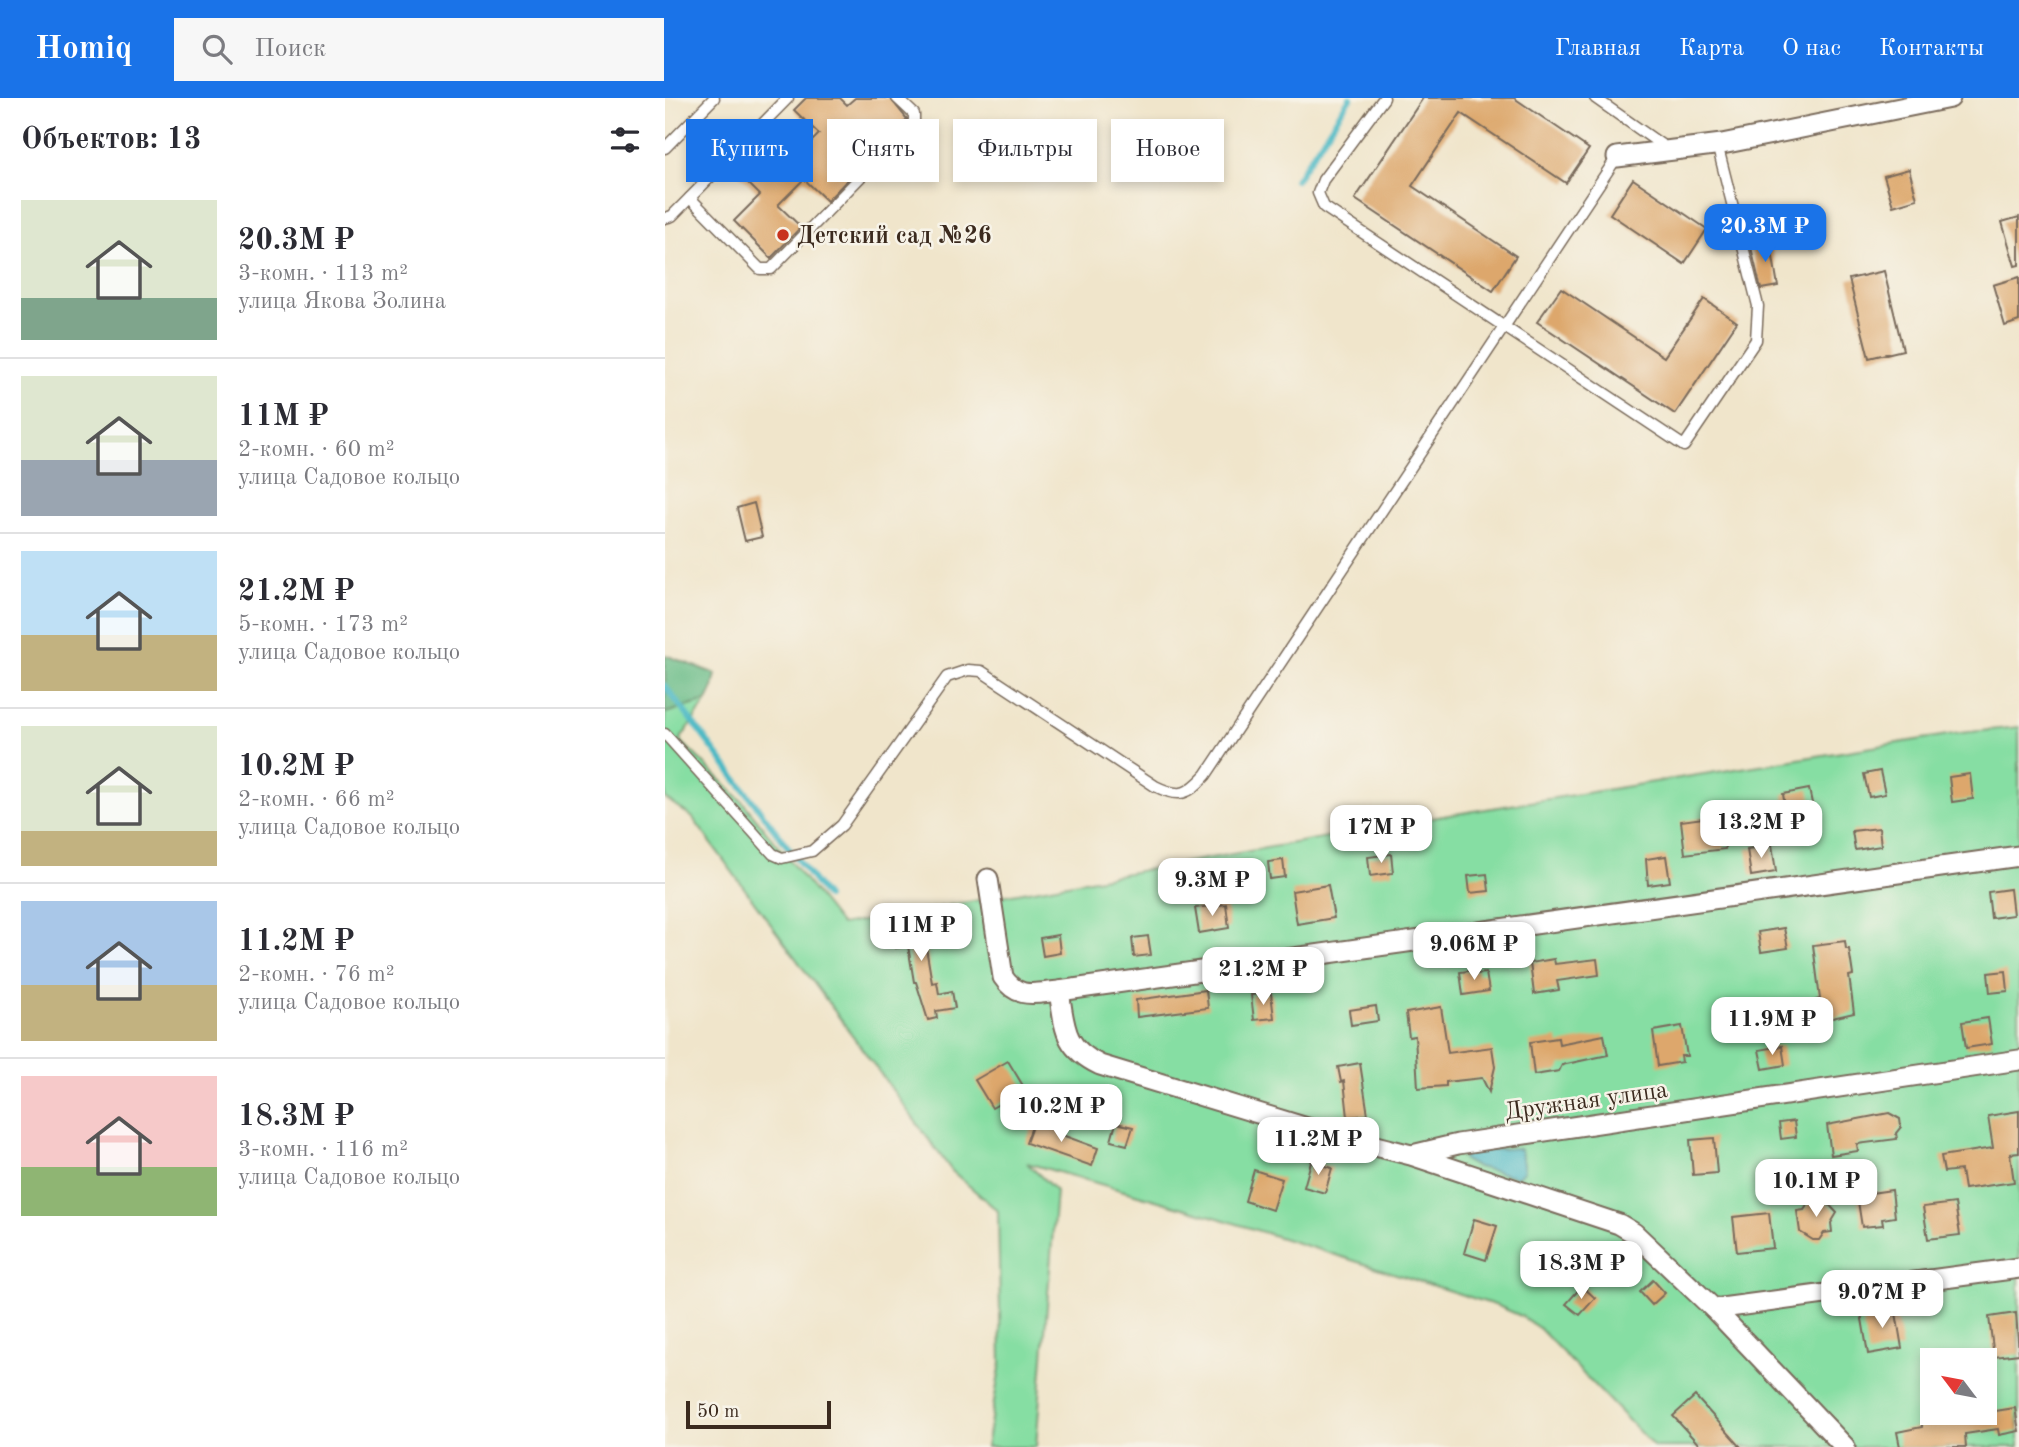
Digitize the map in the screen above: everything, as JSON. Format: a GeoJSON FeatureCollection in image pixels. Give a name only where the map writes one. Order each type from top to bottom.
{"type":"FeatureCollection","features":[{"type":"Feature","properties":{"kind":"street"},"geometry":{"type":"LineString","coordinates":[[1617,157],[1717,144],[1949,98]]}},
{"type":"Feature","properties":{"kind":"street"},"geometry":{"type":"LineString","coordinates":[[988,879],[1003,977],[1014,990],[1021,993],[1059,991],[2019,856]]}},
{"type":"Feature","properties":{"kind":"street"},"geometry":{"type":"LineString","coordinates":[[1059,991],[1066,1034],[1070,1042],[1087,1059],[1100,1065],[1317,1131],[1411,1155],[1619,1224],[1635,1233],[1714,1309],[1845,1447]]}},
{"type":"Feature","properties":{"kind":"street","name":"Дружная улица"},"geometry":{"type":"LineString","coordinates":[[1411,1155],[1458,1144],[2019,1060]]}},
{"type":"Feature","properties":{"kind":"street"},"geometry":{"type":"LineString","coordinates":[[1714,1309],[2019,1268]]}},
{"type":"Feature","properties":{"kind":"lane"},"geometry":{"type":"LineString","coordinates":[[665,148],[714,98]]}},
{"type":"Feature","properties":{"kind":"lane"},"geometry":{"type":"LineString","coordinates":[[665,218],[672,216],[788,98]]}},
{"type":"Feature","properties":{"kind":"lane"},"geometry":{"type":"LineString","coordinates":[[690,198],[760,269],[771,269],[914,122],[914,114],[897,98]]}},
{"type":"Feature","properties":{"kind":"lane"},"geometry":{"type":"LineString","coordinates":[[1384,98],[1323,180],[1319,199],[1324,207],[1684,446],[1756,340],[1759,323],[1758,306],[1717,144]]}},
{"type":"Feature","properties":{"kind":"lane"},"geometry":{"type":"LineString","coordinates":[[1595,98],[1669,150]]}},
{"type":"Feature","properties":{"kind":"lane"},"geometry":{"type":"LineString","coordinates":[[665,734],[773,854],[782,859],[812,851],[842,825],[947,677],[968,670],[981,671],[1155,786],[1166,792],[1190,792],[1206,775],[1617,157]]}},
{"type":"Feature","properties":{"kind":"green space"},"geometry":{"type":"Polygon","coordinates":[[[665,655],[716,674],[707,701],[665,713],[665,655]]]}},
{"type":"Feature","properties":{"kind":"green space"},"geometry":{"type":"Polygon","coordinates":[[[707,701],[680,740],[742,801],[841,925],[1449,815],[1960,733],[2019,727],[2019,1447],[1654,1447],[1540,1329],[1521,1316],[1498,1306],[1218,1218],[1027,1163],[1056,1191],[1036,1447],[986,1447],[1001,1363],[998,1211],[952,1171],[692,817],[665,798],[665,713],[707,701]]]}},
{"type":"Feature","properties":{"kind":"water"},"geometry":{"type":"Polygon","coordinates":[[[1516,1148],[1521,1150],[1524,1171],[1517,1177],[1474,1166],[1463,1160],[1463,1156],[1470,1152],[1516,1148]]]}},
{"type":"Feature","properties":{"kind":"building"},"geometry":{"type":"Polygon","coordinates":[[[806,98],[840,98],[847,105],[855,98],[890,98],[907,119],[827,119],[827,182],[845,182],[827,201],[807,182],[813,182],[813,140],[819,134],[813,128],[813,119],[803,119],[794,110],[806,98]]]}},
{"type":"Feature","properties":{"kind":"building"},"geometry":{"type":"Polygon","coordinates":[[[1423,98],[1514,98],[1589,149],[1566,183],[1461,113],[1412,186],[1516,256],[1493,291],[1355,199],[1423,98]]]}},
{"type":"Feature","properties":{"kind":"building"},"geometry":{"type":"Polygon","coordinates":[[[1909,169],[1917,199],[1893,206],[1884,176],[1909,169]]]}},
{"type":"Feature","properties":{"kind":"building"},"geometry":{"type":"Polygon","coordinates":[[[1633,179],[1707,229],[1684,264],[1610,214],[1633,179]]]}},
{"type":"Feature","properties":{"kind":"building"},"geometry":{"type":"Polygon","coordinates":[[[747,182],[801,182],[778,205],[801,227],[771,258],[734,221],[760,195],[747,182]]]}},
{"type":"Feature","properties":{"kind":"building"},"geometry":{"type":"Polygon","coordinates":[[[2019,217],[2019,265],[2015,266],[2002,222],[2019,217]]]}},
{"type":"Feature","properties":{"kind":"building"},"geometry":{"type":"Polygon","coordinates":[[[1770,240],[1778,286],[1761,289],[1750,243],[1770,240]]]}},
{"type":"Feature","properties":{"kind":"building"},"geometry":{"type":"Polygon","coordinates":[[[1884,271],[1903,350],[1869,358],[1849,279],[1884,271]]]}},
{"type":"Feature","properties":{"kind":"building"},"geometry":{"type":"Polygon","coordinates":[[[2019,277],[2019,321],[2005,326],[1993,285],[2019,277]]]}},
{"type":"Feature","properties":{"kind":"building"},"geometry":{"type":"Polygon","coordinates":[[[1561,288],[1664,357],[1704,299],[1737,322],[1675,414],[1537,322],[1561,288]]]}},
{"type":"Feature","properties":{"kind":"building"},"geometry":{"type":"Polygon","coordinates":[[[754,503],[762,537],[745,541],[737,508],[754,503]]]}},
{"type":"Feature","properties":{"kind":"building"},"geometry":{"type":"Polygon","coordinates":[[[1880,771],[1885,794],[1869,797],[1864,774],[1880,771]]]}},
{"type":"Feature","properties":{"kind":"building"},"geometry":{"type":"Polygon","coordinates":[[[1970,774],[1973,799],[1952,802],[1949,777],[1970,774]]]}},
{"type":"Feature","properties":{"kind":"building"},"geometry":{"type":"Polygon","coordinates":[[[1809,789],[1813,808],[1786,813],[1783,794],[1809,789]]]}},
{"type":"Feature","properties":{"kind":"building"},"geometry":{"type":"Polygon","coordinates":[[[1717,816],[1719,826],[1722,825],[1725,849],[1685,854],[1681,821],[1717,816]]]}},
{"type":"Feature","properties":{"kind":"building"},"geometry":{"type":"Polygon","coordinates":[[[1879,828],[1881,846],[1855,850],[1852,831],[1879,828]]]}},
{"type":"Feature","properties":{"kind":"building"},"geometry":{"type":"Polygon","coordinates":[[[1772,845],[1776,872],[1751,876],[1747,849],[1772,845]]]}},
{"type":"Feature","properties":{"kind":"building"},"geometry":{"type":"Polygon","coordinates":[[[1391,854],[1393,873],[1370,876],[1368,857],[1391,854]]]}},
{"type":"Feature","properties":{"kind":"building"},"geometry":{"type":"Polygon","coordinates":[[[1666,856],[1670,882],[1648,885],[1646,859],[1666,856]]]}},
{"type":"Feature","properties":{"kind":"building"},"geometry":{"type":"Polygon","coordinates":[[[1283,860],[1285,877],[1270,879],[1268,862],[1283,860]]]}},
{"type":"Feature","properties":{"kind":"building"},"geometry":{"type":"Polygon","coordinates":[[[1487,874],[1489,891],[1470,893],[1468,876],[1487,874]]]}},
{"type":"Feature","properties":{"kind":"building"},"geometry":{"type":"Polygon","coordinates":[[[1328,885],[1334,918],[1297,924],[1292,891],[1328,885]]]}},
{"type":"Feature","properties":{"kind":"building"},"geometry":{"type":"Polygon","coordinates":[[[2010,889],[2013,915],[1991,918],[1988,892],[2010,889]]]}},
{"type":"Feature","properties":{"kind":"building"},"geometry":{"type":"Polygon","coordinates":[[[1226,904],[1229,928],[1199,933],[1195,908],[1226,904]]]}},
{"type":"Feature","properties":{"kind":"building"},"geometry":{"type":"Polygon","coordinates":[[[920,912],[932,983],[937,982],[939,994],[952,991],[955,1008],[936,1011],[937,1018],[928,1020],[914,982],[908,946],[896,948],[892,916],[920,912]]]}},
{"type":"Feature","properties":{"kind":"building"},"geometry":{"type":"Polygon","coordinates":[[[1784,928],[1788,948],[1761,952],[1758,932],[1784,928]]]}},
{"type":"Feature","properties":{"kind":"building"},"geometry":{"type":"Polygon","coordinates":[[[1058,935],[1060,953],[1043,956],[1040,938],[1058,935]]]}},
{"type":"Feature","properties":{"kind":"building"},"geometry":{"type":"Polygon","coordinates":[[[1148,936],[1151,955],[1134,957],[1132,938],[1148,936]]]}},
{"type":"Feature","properties":{"kind":"building"},"geometry":{"type":"Polygon","coordinates":[[[1845,941],[1853,975],[1849,976],[1854,1013],[1819,1021],[1816,1000],[1820,999],[1813,945],[1845,941]]]}},
{"type":"Feature","properties":{"kind":"building"},"geometry":{"type":"Polygon","coordinates":[[[1554,959],[1555,964],[1597,959],[1599,975],[1557,981],[1559,990],[1534,994],[1530,963],[1554,959]]]}},
{"type":"Feature","properties":{"kind":"building"},"geometry":{"type":"Polygon","coordinates":[[[1477,970],[1477,974],[1486,973],[1489,991],[1463,995],[1460,972],[1477,970]]]}},
{"type":"Feature","properties":{"kind":"building"},"geometry":{"type":"Polygon","coordinates":[[[2006,971],[2008,991],[1990,993],[1988,973],[2006,971]]]}},
{"type":"Feature","properties":{"kind":"building"},"geometry":{"type":"Polygon","coordinates":[[[1206,990],[1208,1008],[1137,1017],[1136,1000],[1206,990]]]}},
{"type":"Feature","properties":{"kind":"building"},"geometry":{"type":"Polygon","coordinates":[[[1271,993],[1274,1018],[1254,1020],[1251,995],[1271,993]]]}},
{"type":"Feature","properties":{"kind":"building"},"geometry":{"type":"Polygon","coordinates":[[[1376,1006],[1378,1021],[1351,1025],[1349,1010],[1376,1006]]]}},
{"type":"Feature","properties":{"kind":"building"},"geometry":{"type":"Polygon","coordinates":[[[1441,1007],[1448,1053],[1492,1047],[1495,1067],[1489,1092],[1482,1078],[1446,1082],[1446,1086],[1418,1088],[1415,1036],[1409,1037],[1406,1013],[1441,1007]]]}},
{"type":"Feature","properties":{"kind":"building"},"geometry":{"type":"Polygon","coordinates":[[[1988,1018],[1992,1044],[1966,1048],[1962,1022],[1988,1018]]]}},
{"type":"Feature","properties":{"kind":"building"},"geometry":{"type":"Polygon","coordinates":[[[1682,1026],[1687,1056],[1681,1056],[1682,1062],[1658,1066],[1653,1031],[1682,1026]]]}},
{"type":"Feature","properties":{"kind":"building"},"geometry":{"type":"Polygon","coordinates":[[[1604,1035],[1608,1055],[1562,1065],[1559,1071],[1534,1075],[1530,1042],[1558,1038],[1559,1044],[1604,1035]]]}},
{"type":"Feature","properties":{"kind":"building"},"geometry":{"type":"Polygon","coordinates":[[[1782,1046],[1785,1065],[1763,1069],[1759,1050],[1782,1046]]]}},
{"type":"Feature","properties":{"kind":"building"},"geometry":{"type":"Polygon","coordinates":[[[1008,1061],[1025,1089],[992,1108],[975,1080],[1008,1061]]]}},
{"type":"Feature","properties":{"kind":"building"},"geometry":{"type":"Polygon","coordinates":[[[1360,1063],[1368,1115],[1348,1117],[1344,1081],[1341,1082],[1338,1067],[1360,1063]]]}},
{"type":"Feature","properties":{"kind":"building"},"geometry":{"type":"Polygon","coordinates":[[[2019,1111],[2019,1153],[2010,1154],[2014,1182],[1964,1189],[1961,1170],[1944,1172],[1941,1156],[1993,1148],[1988,1116],[2019,1111]]]}},
{"type":"Feature","properties":{"kind":"building"},"geometry":{"type":"Polygon","coordinates":[[[1889,1113],[1900,1119],[1901,1127],[1896,1133],[1897,1139],[1857,1144],[1858,1151],[1831,1155],[1827,1125],[1889,1113]]]}},
{"type":"Feature","properties":{"kind":"building"},"geometry":{"type":"Polygon","coordinates":[[[1034,1121],[1098,1148],[1092,1166],[1026,1143],[1034,1121]]]}},
{"type":"Feature","properties":{"kind":"building"},"geometry":{"type":"Polygon","coordinates":[[[1794,1121],[1796,1137],[1781,1139],[1779,1123],[1794,1121]]]}},
{"type":"Feature","properties":{"kind":"building"},"geometry":{"type":"Polygon","coordinates":[[[1116,1123],[1133,1127],[1127,1145],[1111,1141],[1116,1123]]]}},
{"type":"Feature","properties":{"kind":"building"},"geometry":{"type":"Polygon","coordinates":[[[1714,1138],[1717,1173],[1693,1175],[1690,1140],[1714,1138]]]}},
{"type":"Feature","properties":{"kind":"building"},"geometry":{"type":"Polygon","coordinates":[[[1311,1162],[1332,1168],[1325,1193],[1304,1187],[1311,1162]]]}},
{"type":"Feature","properties":{"kind":"building"},"geometry":{"type":"Polygon","coordinates":[[[1254,1170],[1282,1179],[1272,1210],[1245,1201],[1254,1170]]]}},
{"type":"Feature","properties":{"kind":"building"},"geometry":{"type":"Polygon","coordinates":[[[1892,1190],[1895,1217],[1882,1219],[1883,1225],[1862,1227],[1857,1195],[1892,1190]]]}},
{"type":"Feature","properties":{"kind":"building"},"geometry":{"type":"Polygon","coordinates":[[[1821,1196],[1837,1213],[1831,1223],[1832,1232],[1824,1233],[1819,1240],[1813,1240],[1800,1232],[1797,1211],[1804,1210],[1813,1197],[1821,1196]]]}},
{"type":"Feature","properties":{"kind":"building"},"geometry":{"type":"Polygon","coordinates":[[[1955,1203],[1960,1235],[1928,1239],[1923,1207],[1955,1203]]]}},
{"type":"Feature","properties":{"kind":"building"},"geometry":{"type":"Polygon","coordinates":[[[1769,1213],[1773,1248],[1737,1252],[1733,1217],[1769,1213]]]}},
{"type":"Feature","properties":{"kind":"building"},"geometry":{"type":"Polygon","coordinates":[[[1474,1219],[1497,1226],[1486,1260],[1464,1253],[1474,1219]]]}},
{"type":"Feature","properties":{"kind":"building"},"geometry":{"type":"Polygon","coordinates":[[[1653,1280],[1665,1293],[1652,1305],[1640,1292],[1653,1280]]]}},
{"type":"Feature","properties":{"kind":"building"},"geometry":{"type":"Polygon","coordinates":[[[1582,1286],[1595,1298],[1580,1315],[1566,1304],[1582,1286]]]}},
{"type":"Feature","properties":{"kind":"building"},"geometry":{"type":"Polygon","coordinates":[[[1895,1307],[1902,1348],[1868,1354],[1861,1313],[1895,1307]]]}},
{"type":"Feature","properties":{"kind":"building"},"geometry":{"type":"Polygon","coordinates":[[[2016,1313],[2019,1354],[1997,1357],[1997,1348],[1993,1348],[1989,1317],[2016,1313]]]}},
{"type":"Feature","properties":{"kind":"building"},"geometry":{"type":"Polygon","coordinates":[[[1695,1396],[1741,1447],[1701,1447],[1673,1416],[1695,1396]]]}},
{"type":"Feature","properties":{"kind":"building"},"geometry":{"type":"Polygon","coordinates":[[[2015,1408],[2019,1431],[1999,1435],[1998,1429],[1965,1434],[1966,1447],[1900,1447],[1897,1432],[1922,1425],[1997,1425],[1997,1411],[2015,1408]]]}},
{"type":"Feature","properties":{"kind":"waterway"},"geometry":{"type":"LineString","coordinates":[[1296,180],[1350,98]]}},
{"type":"Feature","properties":{"kind":"waterway"},"geometry":{"type":"LineString","coordinates":[[665,686],[826,897]]}},
{"type":"Feature","properties":{"kind":"place","name":"Детский сад №26"},"geometry":{"type":"Point","coordinates":[783,235]}}]}
